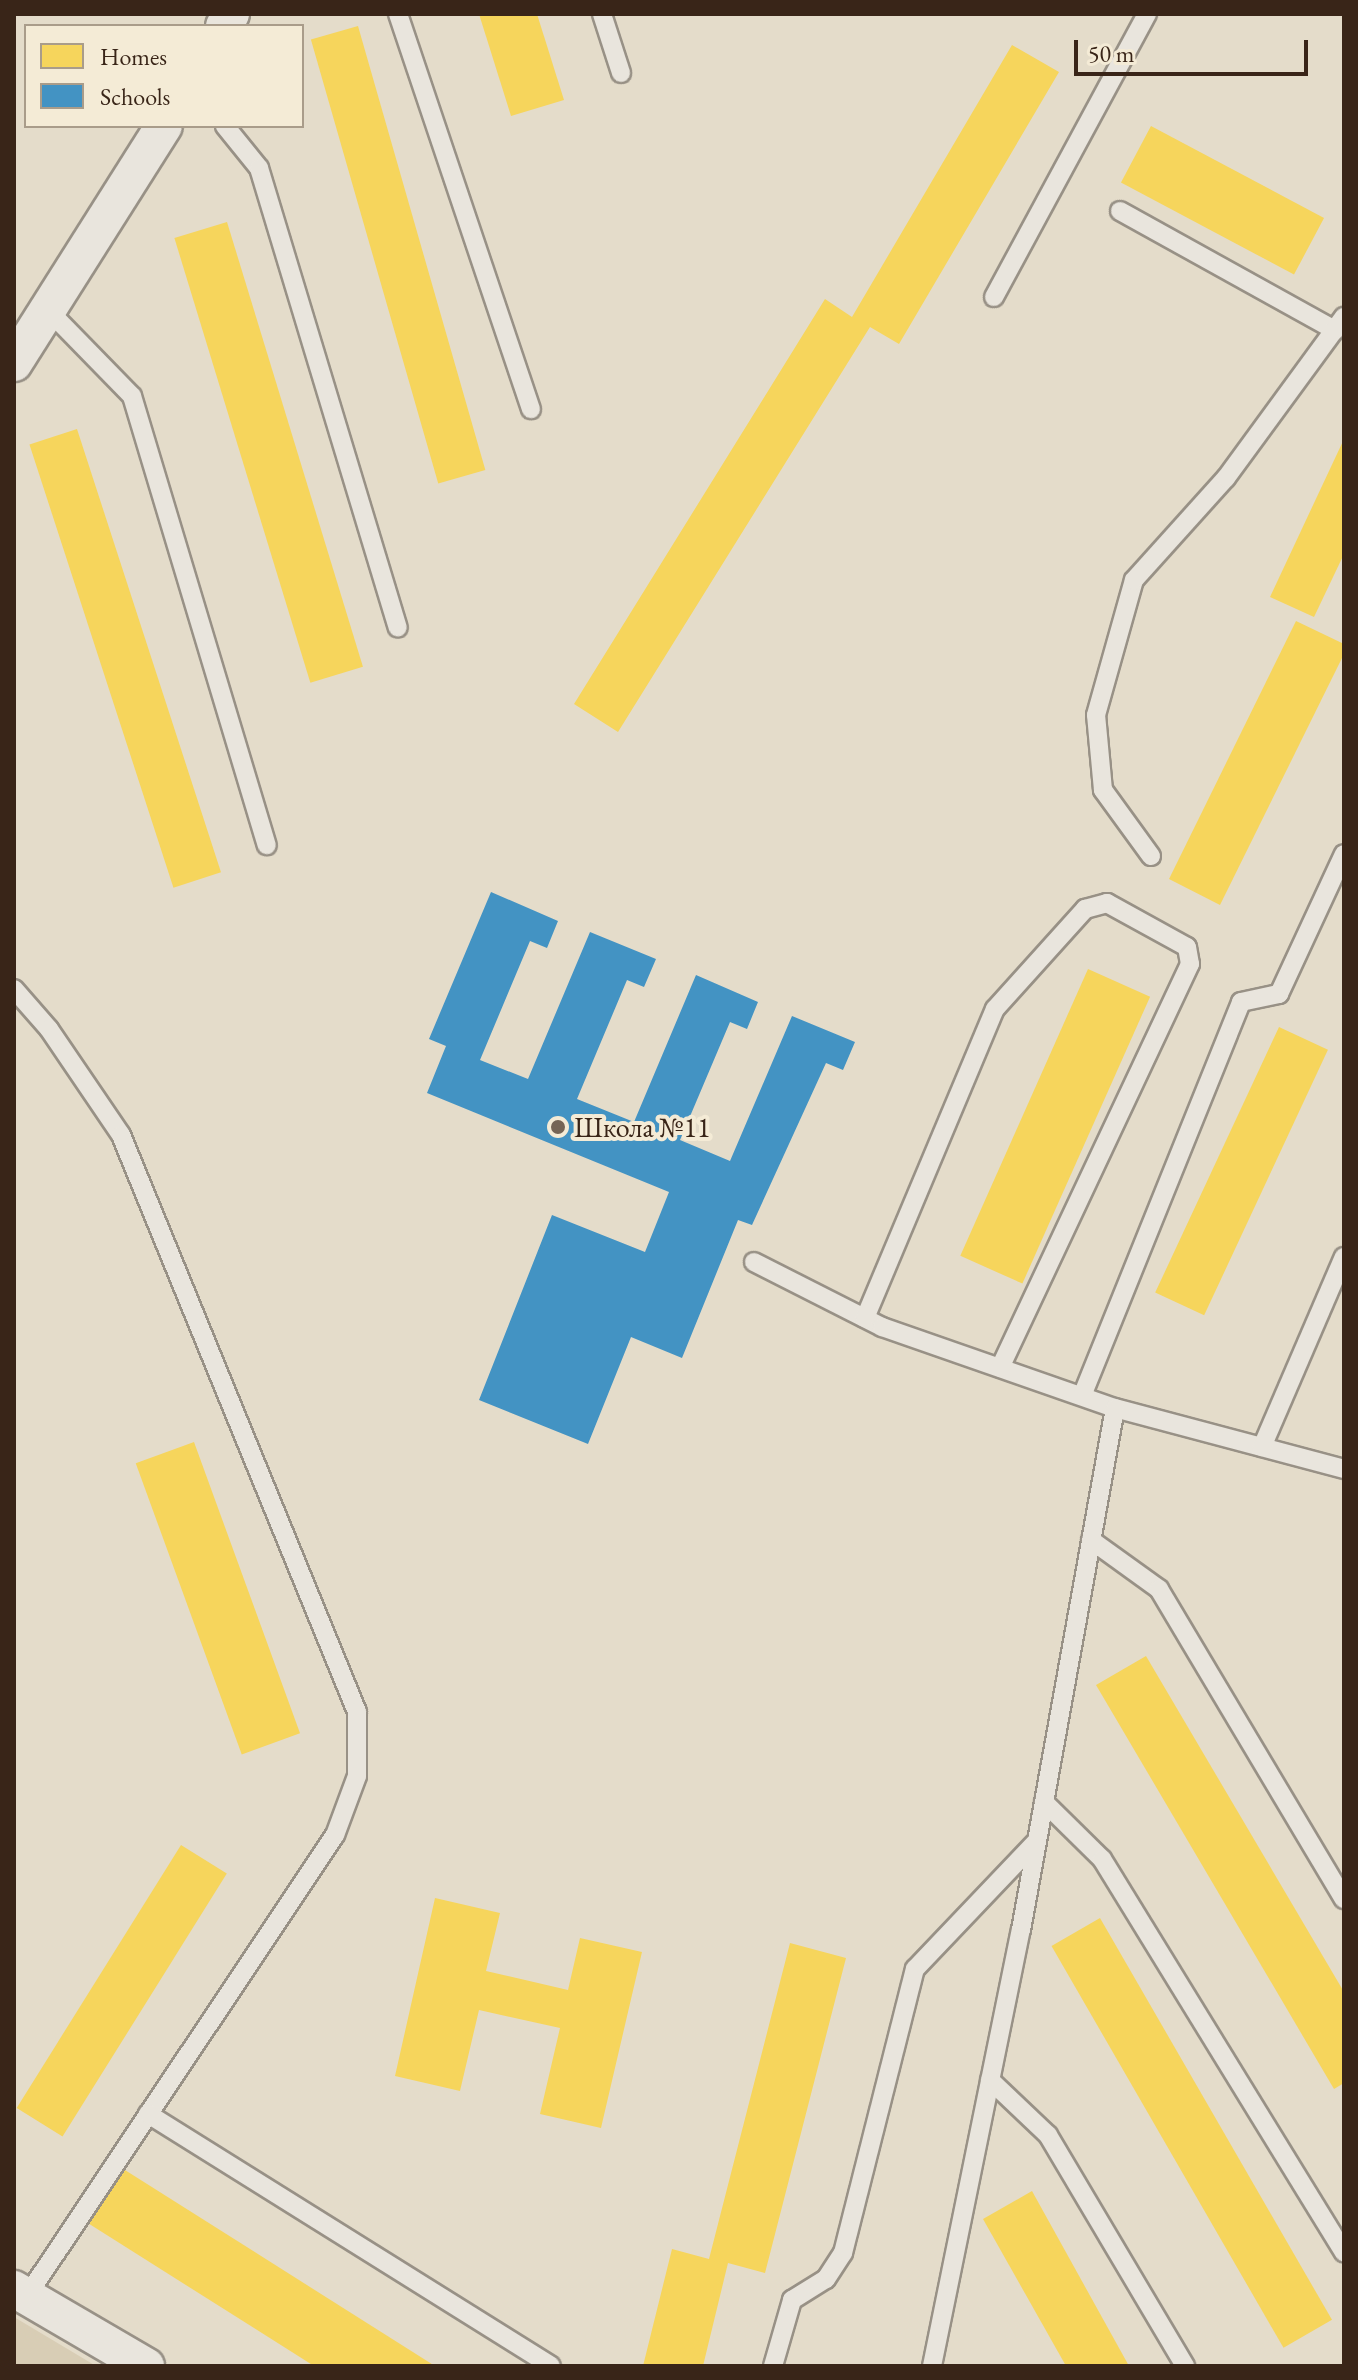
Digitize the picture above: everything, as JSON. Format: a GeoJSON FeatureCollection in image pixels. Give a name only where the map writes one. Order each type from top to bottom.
{"type":"FeatureCollection","features":[{"type":"Feature","properties":{"kind":"street"},"geometry":{"type":"LineString","coordinates":[[14,363],[163,128]]}},
{"type":"Feature","properties":{"kind":"street"},"geometry":{"type":"LineString","coordinates":[[20,2292],[146,2366]]}},
{"type":"Feature","properties":{"kind":"lane"},"geometry":{"type":"LineString","coordinates":[[398,14],[531,409]]}},
{"type":"Feature","properties":{"kind":"lane"},"geometry":{"type":"LineString","coordinates":[[602,14],[621,73]]}},
{"type":"Feature","properties":{"kind":"lane"},"geometry":{"type":"LineString","coordinates":[[994,297],[1147,14]]}},
{"type":"Feature","properties":{"kind":"lane"},"geometry":{"type":"LineString","coordinates":[[227,128],[259,168],[398,627]]}},
{"type":"Feature","properties":{"kind":"lane"},"geometry":{"type":"LineString","coordinates":[[1120,211],[1339,324],[1226,478],[1134,580],[1096,715],[1103,790],[1151,856]]}},
{"type":"Feature","properties":{"kind":"lane"},"geometry":{"type":"LineString","coordinates":[[48,310],[132,396],[267,845]]}},
{"type":"Feature","properties":{"kind":"lane"},"geometry":{"type":"LineString","coordinates":[[1082,1396],[1241,1002],[1279,994],[1344,854]]}},
{"type":"Feature","properties":{"kind":"lane"},"geometry":{"type":"LineString","coordinates":[[865,1318],[995,1009],[1085,909],[1107,903],[1187,947],[1190,964],[1000,1368]]}},
{"type":"Feature","properties":{"kind":"lane"},"geometry":{"type":"LineString","coordinates":[[14,989],[49,1029],[121,1135],[357,1712],[357,1776],[335,1835],[148,2114],[20,2292]]}},
{"type":"Feature","properties":{"kind":"lane"},"geometry":{"type":"LineString","coordinates":[[1262,1447],[1344,1257]]}},
{"type":"Feature","properties":{"kind":"lane"},"geometry":{"type":"LineString","coordinates":[[754,1262],[865,1318],[1000,1368],[1115,1408],[1344,1469]]}},
{"type":"Feature","properties":{"kind":"lane"},"geometry":{"type":"LineString","coordinates":[[934,2365],[1037,1841],[1115,1408]]}},
{"type":"Feature","properties":{"kind":"lane"},"geometry":{"type":"LineString","coordinates":[[1091,1540],[1159,1589],[1344,1899]]}},
{"type":"Feature","properties":{"kind":"lane"},"geometry":{"type":"LineString","coordinates":[[1044,1802],[1102,1859],[1344,2252]]}},
{"type":"Feature","properties":{"kind":"lane"},"geometry":{"type":"LineString","coordinates":[[773,2366],[792,2300],[826,2279],[843,2253],[915,1969],[1037,1841]]}},
{"type":"Feature","properties":{"kind":"lane"},"geometry":{"type":"LineString","coordinates":[[990,2080],[1048,2135],[1185,2366]]}},
{"type":"Feature","properties":{"kind":"lane"},"geometry":{"type":"LineString","coordinates":[[148,2114],[551,2366]]}},
{"type":"Feature","properties":{"kind":"shaded area"},"geometry":{"type":"Polygon","coordinates":[[[14,2317],[96,2366],[14,2366],[14,2317]]]}},
{"type":"Feature","properties":{"kind":"building: Homes"},"geometry":{"type":"Polygon","coordinates":[[[479,14],[537,14],[564,100],[511,116],[479,14]]]}},
{"type":"Feature","properties":{"kind":"building: Homes"},"geometry":{"type":"Polygon","coordinates":[[[358,26],[485,470],[438,484],[311,40],[358,26]]]}},
{"type":"Feature","properties":{"kind":"building: Homes"},"geometry":{"type":"Polygon","coordinates":[[[1012,45],[1059,72],[899,344],[870,327],[618,732],[574,704],[825,299],[852,317],[1012,45]]]}},
{"type":"Feature","properties":{"kind":"building: Homes"},"geometry":{"type":"Polygon","coordinates":[[[1151,126],[1324,218],[1294,275],[1121,183],[1151,126]]]}},
{"type":"Feature","properties":{"kind":"building: Homes"},"geometry":{"type":"Polygon","coordinates":[[[227,222],[363,667],[310,683],[174,238],[227,222]]]}},
{"type":"Feature","properties":{"kind":"building: Homes"},"geometry":{"type":"Polygon","coordinates":[[[77,429],[221,872],[173,888],[29,444],[77,429]]]}},
{"type":"Feature","properties":{"kind":"building: Homes"},"geometry":{"type":"Polygon","coordinates":[[[1344,439],[1344,554],[1314,617],[1270,597],[1344,439]]]}},
{"type":"Feature","properties":{"kind":"building: Homes"},"geometry":{"type":"Polygon","coordinates":[[[1296,621],[1344,644],[1344,654],[1220,905],[1169,879],[1296,621]]]}},
{"type":"Feature","properties":{"kind":"building: Homes"},"geometry":{"type":"Polygon","coordinates":[[[1088,969],[1150,997],[1022,1284],[960,1256],[1088,969]]]}},
{"type":"Feature","properties":{"kind":"building: Homes"},"geometry":{"type":"Polygon","coordinates":[[[1279,1027],[1328,1050],[1204,1315],[1155,1293],[1279,1027]]]}},
{"type":"Feature","properties":{"kind":"building: Homes"},"geometry":{"type":"Polygon","coordinates":[[[194,1442],[300,1733],[242,1755],[136,1463],[194,1442]]]}},
{"type":"Feature","properties":{"kind":"building: Homes"},"geometry":{"type":"Polygon","coordinates":[[[1146,1656],[1344,1992],[1344,2083],[1334,2089],[1096,1685],[1146,1656]]]}},
{"type":"Feature","properties":{"kind":"building: Homes"},"geometry":{"type":"Polygon","coordinates":[[[181,1845],[227,1874],[63,2137],[17,2108],[181,1845]]]}},
{"type":"Feature","properties":{"kind":"building: Homes"},"geometry":{"type":"Polygon","coordinates":[[[435,1898],[500,1913],[486,1971],[568,1990],[580,1938],[642,1952],[601,2128],[540,2114],[560,2028],[479,2010],[460,2091],[395,2076],[435,1898]]]}},
{"type":"Feature","properties":{"kind":"building: Homes"},"geometry":{"type":"Polygon","coordinates":[[[1100,1918],[1332,2320],[1284,2348],[1052,1946],[1100,1918]]]}},
{"type":"Feature","properties":{"kind":"building: Homes"},"geometry":{"type":"Polygon","coordinates":[[[790,1943],[846,1958],[765,2273],[728,2263],[703,2366],[643,2366],[672,2249],[709,2259],[790,1943]]]}},
{"type":"Feature","properties":{"kind":"building: Homes"},"geometry":{"type":"Polygon","coordinates":[[[117,2165],[435,2366],[314,2366],[83,2220],[117,2165]]]}},
{"type":"Feature","properties":{"kind":"building: Homes"},"geometry":{"type":"Polygon","coordinates":[[[1032,2191],[1129,2366],[1066,2366],[983,2219],[1032,2191]]]}},
{"type":"Feature","properties":{"kind":"building: Schools"},"geometry":{"type":"Polygon","coordinates":[[[491,892],[558,921],[547,948],[530,941],[480,1060],[528,1079],[590,932],[656,959],[644,987],[627,980],[577,1099],[634,1122],[696,975],[758,1002],[747,1029],[730,1022],[680,1140],[730,1161],[792,1016],[855,1042],[843,1070],[826,1063],[752,1225],[738,1220],[682,1358],[631,1337],[588,1444],[479,1400],[552,1215],[645,1252],[669,1192],[427,1093],[446,1046],[429,1039],[491,892]]]}},
{"type":"Feature","properties":{"kind":"place","name":"Школа №11"},"geometry":{"type":"Point","coordinates":[558,1127]}}]}
